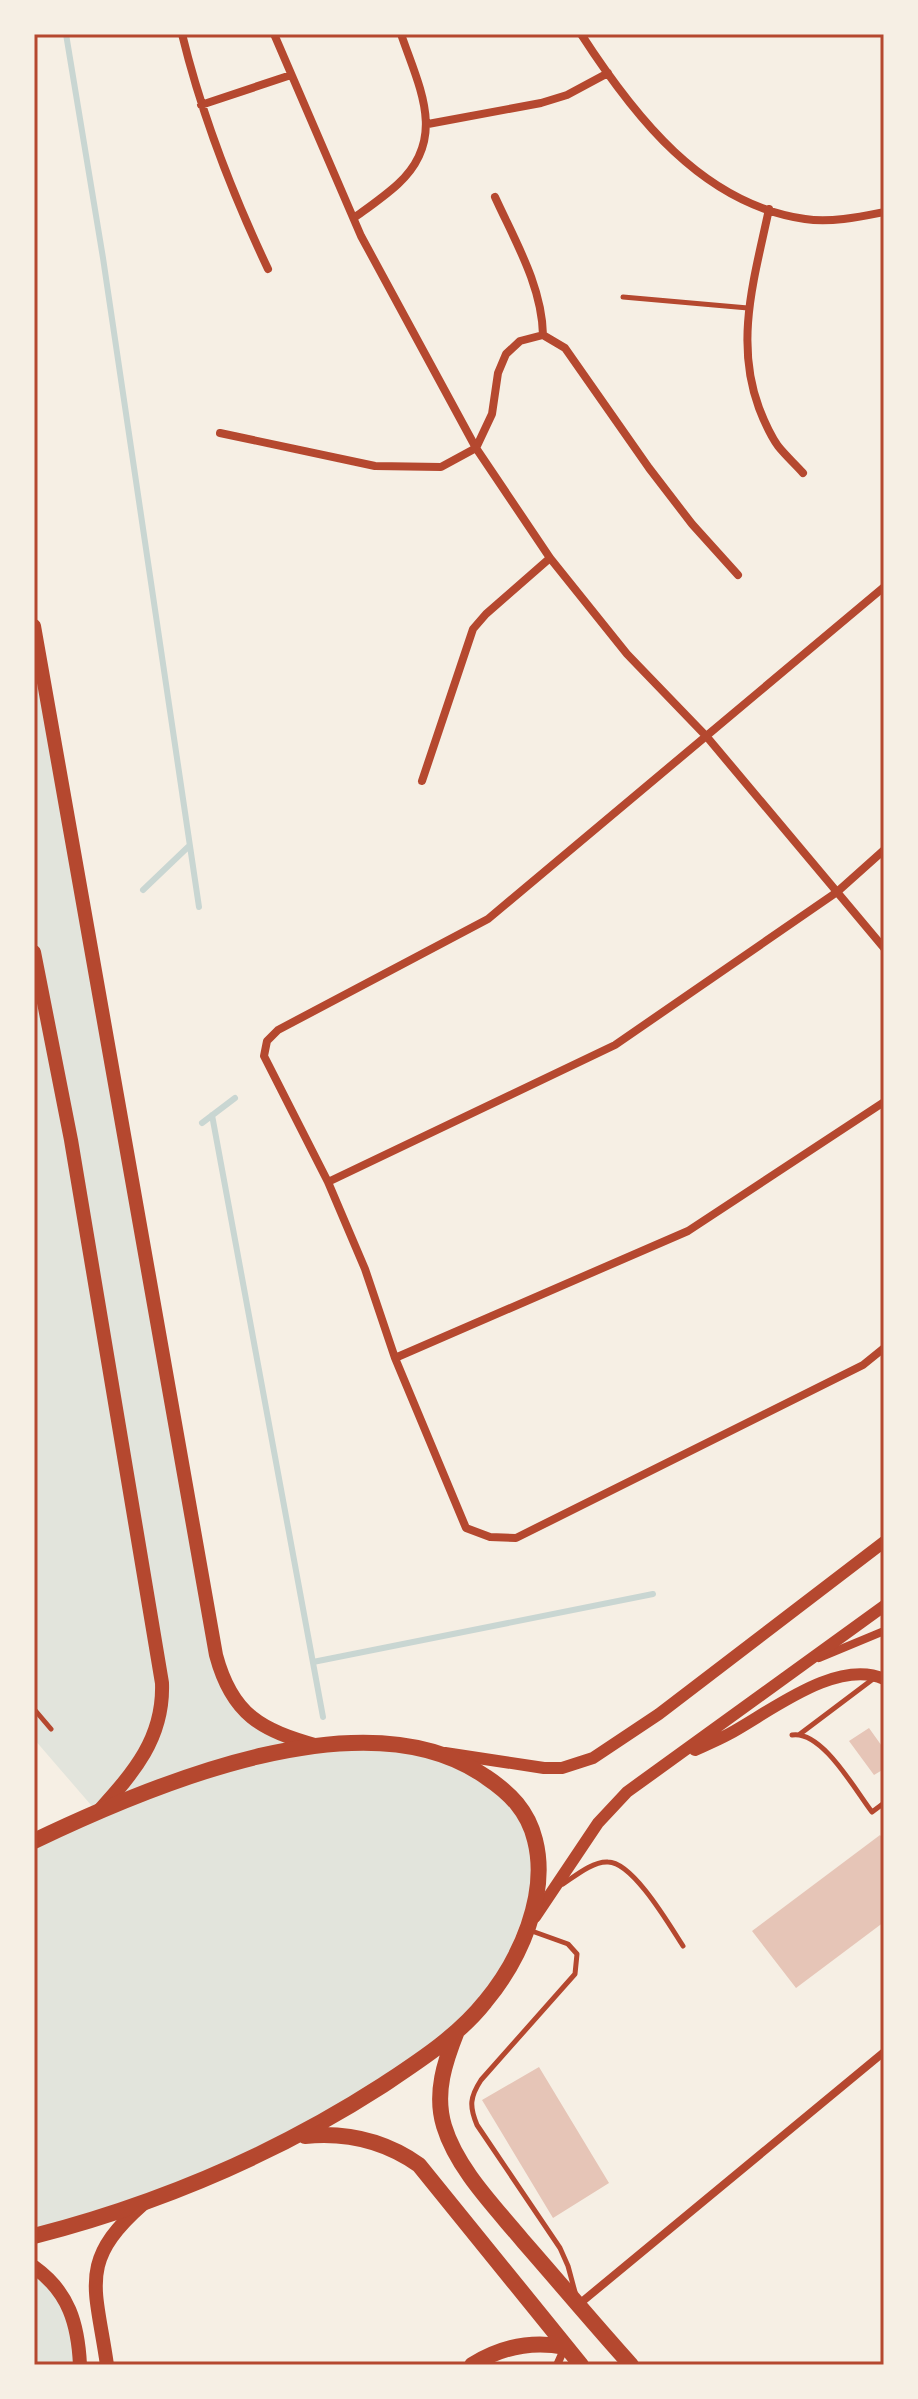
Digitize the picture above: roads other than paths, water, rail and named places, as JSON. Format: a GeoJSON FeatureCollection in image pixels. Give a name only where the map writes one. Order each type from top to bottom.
{"type":"FeatureCollection","features":[{"type":"Feature","properties":{"kind":"main road"},"geometry":{"type":"LineString","coordinates":[[34,626],[216,1655],[228,1690],[237,1705],[250,1717],[269,1730],[318,1746]]}},
{"type":"Feature","properties":{"kind":"main road"},"geometry":{"type":"LineString","coordinates":[[34,952],[71,1140],[162,1683],[161,1712],[152,1743],[141,1762],[97,1812]]}},
{"type":"Feature","properties":{"kind":"main road"},"geometry":{"type":"LineString","coordinates":[[34,1841],[97,1812],[211,1770],[266,1755],[318,1746],[365,1743],[407,1746],[444,1754],[470,1766],[503,1788],[526,1816],[537,1849],[539,1867],[534,1905],[526,1929],[500,1982],[485,2003],[413,2065],[299,2136],[222,2172],[146,2201],[34,2236]]}},
{"type":"Feature","properties":{"kind":"main road"},"geometry":{"type":"LineString","coordinates":[[458,2028],[446,2062],[440,2095],[449,2140],[500,2214],[631,2365]]}},
{"type":"Feature","properties":{"kind":"main road"},"geometry":{"type":"LineString","coordinates":[[299,2136],[327,2134],[369,2141],[403,2154],[419,2165],[581,2365]]}},
{"type":"Feature","properties":{"kind":"main road"},"geometry":{"type":"LineString","coordinates":[[107,2365],[95,2285],[98,2259],[121,2223],[146,2201]]}},
{"type":"Feature","properties":{"kind":"main road"},"geometry":{"type":"LineString","coordinates":[[34,2267],[52,2281],[70,2307],[80,2365]]}},
{"type":"Feature","properties":{"kind":"main road"},"geometry":{"type":"LineString","coordinates":[[472,2365],[505,2349],[529,2344],[547,2343],[565,2347]]}},
{"type":"Feature","properties":{"kind":"street"},"geometry":{"type":"LineString","coordinates":[[182,34],[201,105],[238,206],[268,269]]}},
{"type":"Feature","properties":{"kind":"street"},"geometry":{"type":"LineString","coordinates":[[274,34],[354,218],[476,448],[550,558],[627,654],[707,737],[884,948]]}},
{"type":"Feature","properties":{"kind":"street"},"geometry":{"type":"LineString","coordinates":[[354,218],[406,176],[419,155],[428,124],[401,34]]}},
{"type":"Feature","properties":{"kind":"street"},"geometry":{"type":"LineString","coordinates":[[581,34],[637,111],[677,156],[719,188],[769,209],[806,220],[846,219],[884,212]]}},
{"type":"Feature","properties":{"kind":"street"},"geometry":{"type":"LineString","coordinates":[[428,124],[541,103],[567,95],[608,73]]}},
{"type":"Feature","properties":{"kind":"street"},"geometry":{"type":"LineString","coordinates":[[201,105],[291,75]]}},
{"type":"Feature","properties":{"kind":"street"},"geometry":{"type":"LineString","coordinates":[[495,197],[536,291],[543,313],[543,335]]}},
{"type":"Feature","properties":{"kind":"street"},"geometry":{"type":"LineString","coordinates":[[769,209],[748,308],[745,339],[749,381],[777,445],[803,473]]}},
{"type":"Feature","properties":{"kind":"street"},"geometry":{"type":"LineString","coordinates":[[220,433],[375,466],[441,467],[476,448],[492,414],[498,373],[506,354],[520,341],[543,335],[565,348],[649,468],[692,524],[738,575]]}},
{"type":"Feature","properties":{"kind":"street"},"geometry":{"type":"LineString","coordinates":[[422,781],[473,629],[550,558]]}},
{"type":"Feature","properties":{"kind":"street"},"geometry":{"type":"LineString","coordinates":[[884,587],[488,919],[278,1030],[267,1041],[264,1056],[328,1182],[365,1269],[395,1358],[466,1528],[490,1537],[516,1538],[863,1365],[884,1348]]}},
{"type":"Feature","properties":{"kind":"street"},"geometry":{"type":"LineString","coordinates":[[328,1182],[615,1045],[837,892],[884,850]]}},
{"type":"Feature","properties":{"kind":"street"},"geometry":{"type":"LineString","coordinates":[[395,1358],[688,1231],[884,1102]]}},
{"type":"Feature","properties":{"kind":"street"},"geometry":{"type":"LineString","coordinates":[[407,1746],[544,1768],[562,1768],[593,1758],[659,1714],[884,1542]]}},
{"type":"Feature","properties":{"kind":"street"},"geometry":{"type":"LineString","coordinates":[[526,1929],[587,1839],[627,1792],[884,1606]]}},
{"type":"Feature","properties":{"kind":"street"},"geometry":{"type":"LineString","coordinates":[[807,1663],[884,1631]]}},
{"type":"Feature","properties":{"kind":"street"},"geometry":{"type":"LineString","coordinates":[[673,1759],[728,1735],[796,1695],[833,1678],[872,1673],[881,1678]]}},
{"type":"Feature","properties":{"kind":"street"},"geometry":{"type":"LineString","coordinates":[[578,2305],[884,2052]]}},
{"type":"Feature","properties":{"kind":"street"},"geometry":{"type":"LineString","coordinates":[[557,2365],[565,2347]]}},
{"type":"Feature","properties":{"kind":"lane"},"geometry":{"type":"LineString","coordinates":[[623,297],[748,308]]}},
{"type":"Feature","properties":{"kind":"lane"},"geometry":{"type":"LineString","coordinates":[[792,1735],[800,1734],[881,1678]]}},
{"type":"Feature","properties":{"kind":"lane"},"geometry":{"type":"LineString","coordinates":[[34,1709],[51,1729]]}},
{"type":"Feature","properties":{"kind":"lane"},"geometry":{"type":"LineString","coordinates":[[800,1734],[822,1746],[872,1812],[884,1803]]}},
{"type":"Feature","properties":{"kind":"lane"},"geometry":{"type":"LineString","coordinates":[[554,1889],[597,1864],[607,1861],[618,1864],[652,1899],[683,1946]]}},
{"type":"Feature","properties":{"kind":"lane"},"geometry":{"type":"LineString","coordinates":[[526,1929],[568,1944],[577,1954],[575,1974],[481,2080],[472,2094],[470,2109],[477,2125],[560,2248],[578,2305]]}},
{"type":"Feature","properties":{"kind":"waterway"},"geometry":{"type":"LineString","coordinates":[[66,34],[103,258],[199,907]]}},
{"type":"Feature","properties":{"kind":"waterway"},"geometry":{"type":"LineString","coordinates":[[143,890],[189,846]]}},
{"type":"Feature","properties":{"kind":"waterway"},"geometry":{"type":"LineString","coordinates":[[202,1123],[235,1098]]}},
{"type":"Feature","properties":{"kind":"waterway"},"geometry":{"type":"LineString","coordinates":[[212,1115],[323,1717]]}},
{"type":"Feature","properties":{"kind":"waterway"},"geometry":{"type":"LineString","coordinates":[[313,1662],[653,1594]]}}]}
